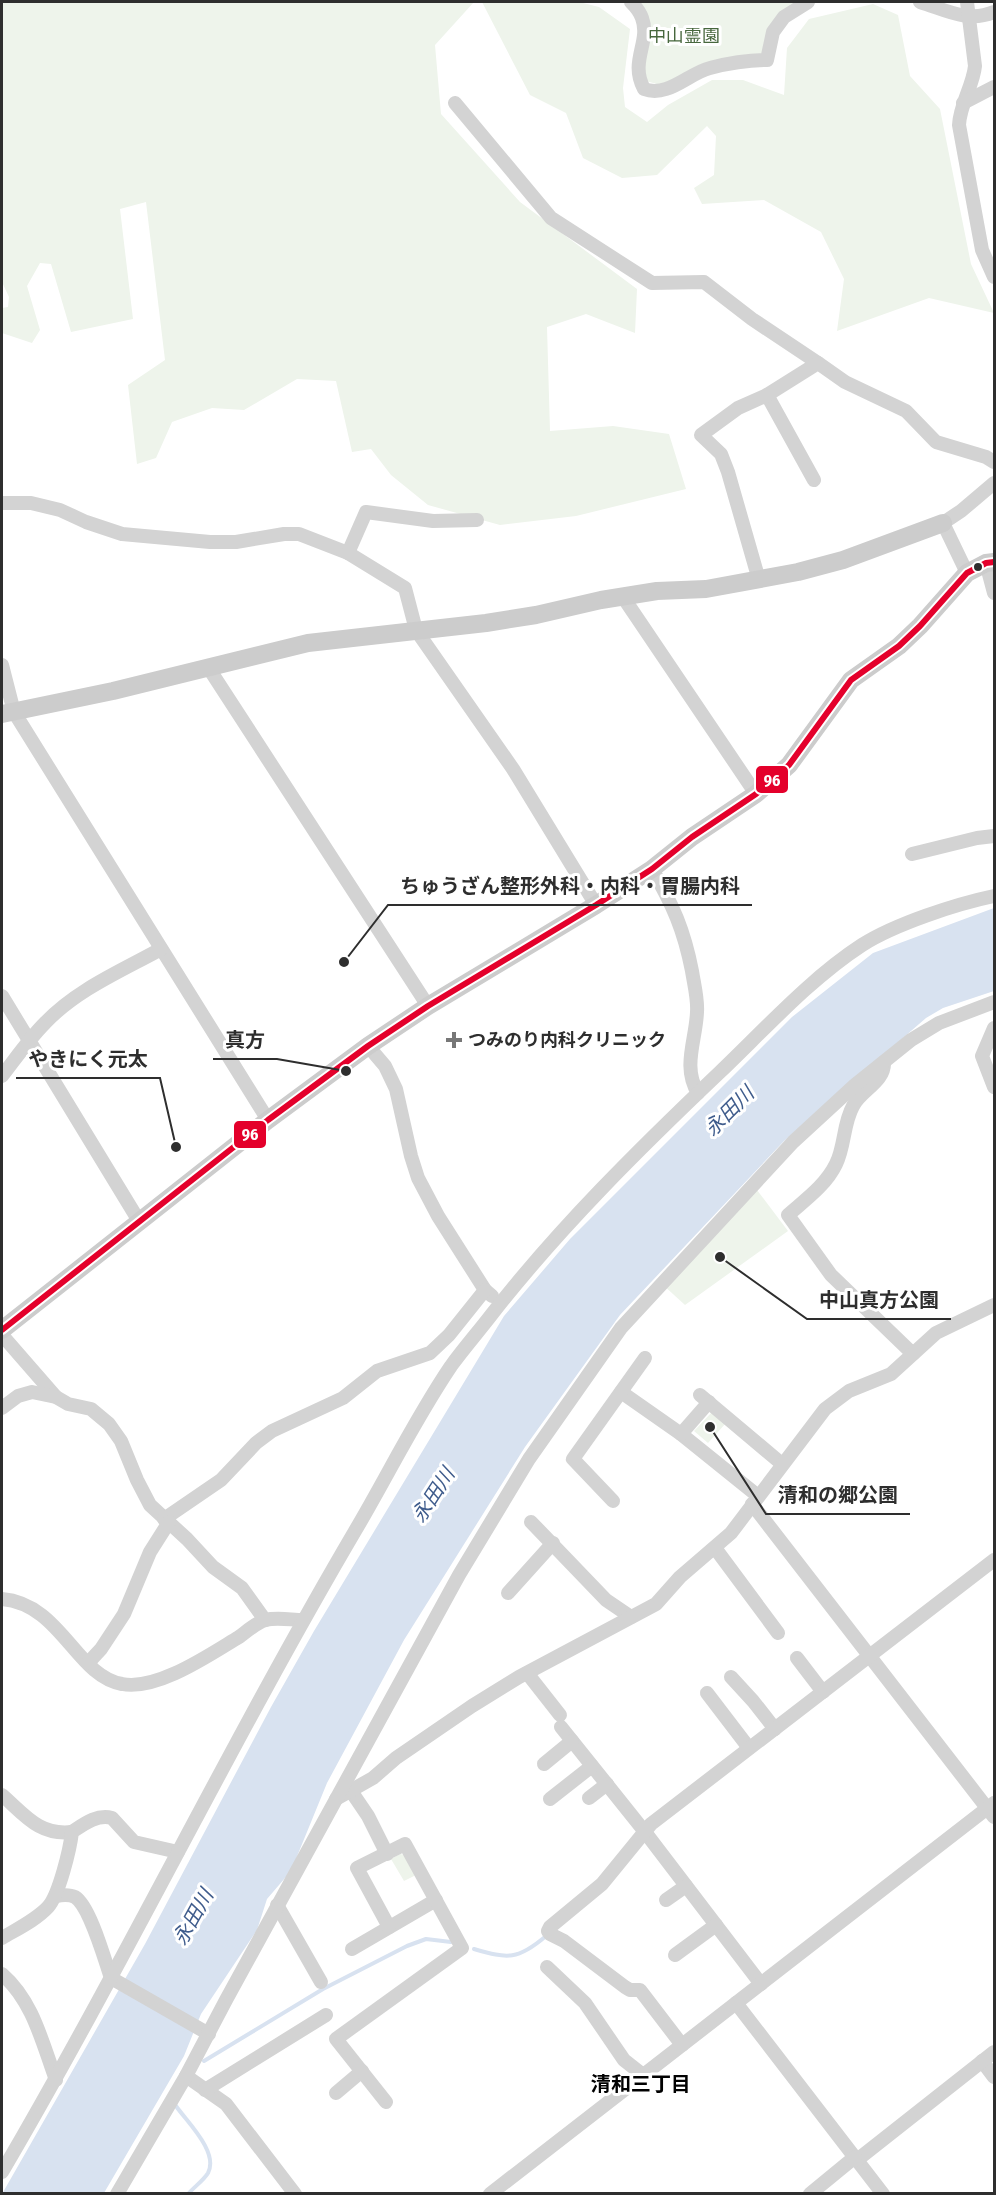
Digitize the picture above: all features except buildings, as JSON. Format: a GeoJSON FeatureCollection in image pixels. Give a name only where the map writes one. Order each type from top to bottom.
{"type":"FeatureCollection","features":[{"type":"Feature","properties":{"kind":"main road"},"geometry":{"type":"LineString","coordinates":[[8,713],[113,691],[308,644],[526,617],[657,591],[706,589],[759,580],[843,560],[943,523]]}},
{"type":"Feature","properties":{"kind":"main road"},"geometry":{"type":"LineString","coordinates":[[2,1330],[268,1120],[368,1046],[428,1006],[652,869],[692,837],[756,794],[789,765],[851,680],[899,646],[967,573],[990,562]]}},
{"type":"Feature","properties":{"kind":"street"},"geometry":{"type":"LineString","coordinates":[[631,2],[642,17],[644,28],[638,75],[644,89],[649,91],[668,88],[710,68],[748,60],[767,60],[773,32],[784,17],[808,2]]}},
{"type":"Feature","properties":{"kind":"street"},"geometry":{"type":"LineString","coordinates":[[920,2],[968,18],[994,12]]}},
{"type":"Feature","properties":{"kind":"street"},"geometry":{"type":"LineString","coordinates":[[967,2],[975,66],[958,125],[982,250],[994,277]]}},
{"type":"Feature","properties":{"kind":"street"},"geometry":{"type":"LineString","coordinates":[[963,103],[994,87]]}},
{"type":"Feature","properties":{"kind":"street"},"geometry":{"type":"LineString","coordinates":[[455,103],[551,218],[652,284],[704,282],[752,319],[845,382],[906,411],[936,442],[986,457],[994,462]]}},
{"type":"Feature","properties":{"kind":"street"},"geometry":{"type":"LineString","coordinates":[[759,580],[729,472],[721,454],[701,435],[738,408],[766,395],[818,363]]}},
{"type":"Feature","properties":{"kind":"street"},"geometry":{"type":"LineString","coordinates":[[766,395],[814,480]]}},
{"type":"Feature","properties":{"kind":"street"},"geometry":{"type":"LineString","coordinates":[[967,573],[943,523],[994,483]]}},
{"type":"Feature","properties":{"kind":"street"},"geometry":{"type":"LineString","coordinates":[[2,502],[31,503],[60,510],[86,522],[122,534],[210,542],[236,542],[284,534],[299,534],[348,553],[405,588],[416,630],[513,769],[596,905]]}},
{"type":"Feature","properties":{"kind":"street"},"geometry":{"type":"LineString","coordinates":[[348,553],[366,512],[433,521],[477,520]]}},
{"type":"Feature","properties":{"kind":"street"},"geometry":{"type":"LineString","coordinates":[[990,562],[994,593]]}},
{"type":"Feature","properties":{"kind":"street"},"geometry":{"type":"LineString","coordinates":[[623,597],[756,794]]}},
{"type":"Feature","properties":{"kind":"street"},"geometry":{"type":"LineString","coordinates":[[2,665],[8,713],[161,949],[268,1120]]}},
{"type":"Feature","properties":{"kind":"street"},"geometry":{"type":"LineString","coordinates":[[208,667],[428,1006]]}},
{"type":"Feature","properties":{"kind":"street"},"geometry":{"type":"LineString","coordinates":[[912,854],[994,836]]}},
{"type":"Feature","properties":{"kind":"street"},"geometry":{"type":"LineString","coordinates":[[652,869],[678,916],[688,950],[697,1012],[690,1054],[690,1071],[692,1084],[698,1093]]}},
{"type":"Feature","properties":{"kind":"street"},"geometry":{"type":"LineString","coordinates":[[2,2172],[56,2080],[303,1620],[452,1365],[526,1270],[590,1201],[698,1093],[835,964],[866,942],[939,912],[994,896]]}},
{"type":"Feature","properties":{"kind":"street"},"geometry":{"type":"LineString","coordinates":[[2,1076],[29,1040],[65,1005],[92,987],[161,949]]}},
{"type":"Feature","properties":{"kind":"street"},"geometry":{"type":"LineString","coordinates":[[2,996],[139,1221]]}},
{"type":"Feature","properties":{"kind":"street"},"geometry":{"type":"LineString","coordinates":[[117,2193],[186,2076],[277,1905],[459,1575],[529,1459],[621,1328],[793,1142],[884,1062],[911,1040],[939,1023],[994,1002]]}},
{"type":"Feature","properties":{"kind":"street"},"geometry":{"type":"LineString","coordinates":[[994,1028],[982,1056],[994,1087]]}},
{"type":"Feature","properties":{"kind":"street"},"geometry":{"type":"LineString","coordinates":[[368,1046],[386,1066],[396,1089],[418,1178],[444,1225],[485,1290],[501,1302]]}},
{"type":"Feature","properties":{"kind":"street"},"geometry":{"type":"LineString","coordinates":[[884,1062],[879,1078],[853,1106],[836,1164],[824,1182],[788,1215],[831,1275],[913,1354]]}},
{"type":"Feature","properties":{"kind":"street"},"geometry":{"type":"LineString","coordinates":[[88,1664],[124,1614],[150,1552],[167,1520],[221,1480],[255,1443],[272,1431],[342,1398],[377,1371],[430,1353],[449,1335],[485,1290]]}},
{"type":"Feature","properties":{"kind":"street"},"geometry":{"type":"LineString","coordinates":[[336,1799],[373,1778],[396,1758],[472,1706],[527,1673],[656,1604],[680,1577],[731,1533],[817,1418],[838,1398],[861,1385],[876,1382],[891,1374],[936,1333],[994,1305]]}},
{"type":"Feature","properties":{"kind":"street"},"geometry":{"type":"LineString","coordinates":[[2,1335],[56,1397]]}},
{"type":"Feature","properties":{"kind":"street"},"geometry":{"type":"LineString","coordinates":[[613,1501],[573,1459],[645,1358]]}},
{"type":"Feature","properties":{"kind":"street"},"geometry":{"type":"LineString","coordinates":[[2,1408],[18,1396],[32,1392],[56,1397],[68,1404],[91,1409],[109,1424],[121,1442],[136,1480],[150,1504],[213,1567],[242,1588],[265,1620]]}},
{"type":"Feature","properties":{"kind":"street"},"geometry":{"type":"LineString","coordinates":[[492,2193],[760,1984],[992,1810],[870,1656],[755,1500],[681,1434],[621,1392]]}},
{"type":"Feature","properties":{"kind":"street"},"geometry":{"type":"LineString","coordinates":[[681,1434],[705,1398],[782,1464]]}},
{"type":"Feature","properties":{"kind":"street"},"geometry":{"type":"LineString","coordinates":[[531,1522],[606,1600],[631,1617]]}},
{"type":"Feature","properties":{"kind":"street"},"geometry":{"type":"LineString","coordinates":[[508,1593],[553,1544]]}},
{"type":"Feature","properties":{"kind":"street"},"geometry":{"type":"LineString","coordinates":[[715,1548],[778,1633]]}},
{"type":"Feature","properties":{"kind":"street"},"geometry":{"type":"LineString","coordinates":[[682,2045],[640,1990],[630,1990],[625,1987],[564,1941],[550,1934],[548,1931],[550,1927],[602,1884],[651,1824],[994,1560]]}},
{"type":"Feature","properties":{"kind":"street"},"geometry":{"type":"LineString","coordinates":[[2,1599],[18,1602],[43,1617],[59,1630],[96,1674],[109,1681],[138,1686],[153,1682],[214,1652],[265,1620],[303,1620]]}},
{"type":"Feature","properties":{"kind":"street"},"geometry":{"type":"LineString","coordinates":[[797,1659],[823,1692]]}},
{"type":"Feature","properties":{"kind":"street"},"geometry":{"type":"LineString","coordinates":[[527,1673],[572,1741],[645,1832],[760,1984]]}},
{"type":"Feature","properties":{"kind":"street"},"geometry":{"type":"LineString","coordinates":[[731,1677],[775,1728]]}},
{"type":"Feature","properties":{"kind":"street"},"geometry":{"type":"LineString","coordinates":[[707,1693],[749,1748]]}},
{"type":"Feature","properties":{"kind":"street"},"geometry":{"type":"LineString","coordinates":[[544,1764],[572,1741]]}},
{"type":"Feature","properties":{"kind":"street"},"geometry":{"type":"LineString","coordinates":[[550,1799],[592,1766]]}},
{"type":"Feature","properties":{"kind":"street"},"geometry":{"type":"LineString","coordinates":[[589,1798],[607,1784]]}},
{"type":"Feature","properties":{"kind":"street"},"geometry":{"type":"LineString","coordinates":[[351,1791],[368,1816],[387,1854]]}},
{"type":"Feature","properties":{"kind":"street"},"geometry":{"type":"LineString","coordinates":[[2,1795],[33,1824],[58,1834],[72,1832],[88,1822],[106,1816],[112,1818],[134,1842],[178,1852]]}},
{"type":"Feature","properties":{"kind":"street"},"geometry":{"type":"LineString","coordinates":[[2,1938],[47,1909],[56,1896],[70,1850],[72,1832]]}},
{"type":"Feature","properties":{"kind":"street"},"geometry":{"type":"LineString","coordinates":[[386,2102],[336,2039],[462,1948],[405,1844],[357,1868],[389,1927]]}},
{"type":"Feature","properties":{"kind":"street"},"geometry":{"type":"LineString","coordinates":[[666,1900],[686,1886]]}},
{"type":"Feature","properties":{"kind":"street"},"geometry":{"type":"LineString","coordinates":[[56,1896],[77,1898],[84,1908],[111,1978],[209,2034]]}},
{"type":"Feature","properties":{"kind":"street"},"geometry":{"type":"LineString","coordinates":[[352,1949],[436,1900]]}},
{"type":"Feature","properties":{"kind":"street"},"geometry":{"type":"LineString","coordinates":[[277,1905],[321,1982]]}},
{"type":"Feature","properties":{"kind":"street"},"geometry":{"type":"LineString","coordinates":[[675,1955],[716,1925]]}},
{"type":"Feature","properties":{"kind":"street"},"geometry":{"type":"LineString","coordinates":[[547,1967],[585,2003],[624,2060],[642,2075]]}},
{"type":"Feature","properties":{"kind":"street"},"geometry":{"type":"LineString","coordinates":[[2,1974],[20,1993],[31,2011],[56,2080]]}},
{"type":"Feature","properties":{"kind":"street"},"geometry":{"type":"LineString","coordinates":[[736,2003],[883,2193]]}},
{"type":"Feature","properties":{"kind":"street"},"geometry":{"type":"LineString","coordinates":[[205,2090],[326,2015]]}},
{"type":"Feature","properties":{"kind":"street"},"geometry":{"type":"LineString","coordinates":[[810,2193],[994,2052]]}},
{"type":"Feature","properties":{"kind":"street"},"geometry":{"type":"LineString","coordinates":[[982,2061],[994,2077]]}},
{"type":"Feature","properties":{"kind":"street"},"geometry":{"type":"LineString","coordinates":[[336,2093],[362,2071]]}},
{"type":"Feature","properties":{"kind":"street"},"geometry":{"type":"LineString","coordinates":[[186,2076],[230,2109],[295,2193]]}},
{"type":"Feature","properties":{"kind":"green space"},"geometry":{"type":"Polygon","coordinates":[[[2,2],[474,2],[435,45],[441,114],[520,202],[637,289],[635,333],[586,314],[547,327],[550,431],[613,426],[669,434],[686,489],[576,516],[500,525],[428,505],[391,475],[371,449],[352,452],[336,381],[297,379],[244,410],[212,408],[172,422],[156,458],[137,464],[128,385],[165,360],[146,202],[120,209],[133,319],[71,332],[51,264],[40,263],[27,286],[40,330],[32,343],[2,333],[2,308],[8,307],[9,297],[2,282],[2,2]]]}},
{"type":"Feature","properties":{"kind":"green space"},"geometry":{"type":"Polygon","coordinates":[[[482,2],[579,2],[599,7],[630,29],[623,88],[625,107],[647,122],[668,105],[712,80],[743,80],[784,95],[787,48],[809,19],[873,4],[898,15],[910,76],[940,109],[971,264],[994,313],[929,298],[837,331],[844,279],[821,232],[764,200],[702,204],[694,188],[714,175],[716,136],[707,126],[657,175],[622,178],[583,158],[566,113],[530,95],[482,2]]]}},
{"type":"Feature","properties":{"kind":"green space","name":"中山霊園"},"geometry":{"type":"Polygon","coordinates":[[[641,2],[802,2],[762,56],[660,85],[643,80],[649,26],[641,2]]]}},
{"type":"Feature","properties":{"kind":"green space"},"geometry":{"type":"Polygon","coordinates":[[[757,1190],[788,1231],[685,1305],[662,1284],[757,1190]]]}},
{"type":"Feature","properties":{"kind":"green space"},"geometry":{"type":"Polygon","coordinates":[[[712,1412],[726,1423],[708,1443],[694,1431],[712,1412]]]}},
{"type":"Feature","properties":{"kind":"green space"},"geometry":{"type":"Polygon","coordinates":[[[400,1854],[405,1855],[416,1875],[404,1881],[391,1859],[400,1854]]]}},
{"type":"Feature","properties":{"kind":"water","name":"永田川"},"geometry":{"type":"Polygon","coordinates":[[[994,908],[994,991],[943,1008],[926,1018],[784,1141],[620,1315],[525,1447],[404,1640],[327,1783],[291,1871],[267,1899],[257,1930],[201,2014],[184,2056],[104,2193],[2,2194],[145,1944],[314,1631],[504,1316],[570,1239],[792,1017],[873,953],[994,908]]]}},
{"type":"Feature","properties":{"kind":"waterway"},"geometry":{"type":"LineString","coordinates":[[474,1949],[496,1955],[512,1955],[528,1950],[546,1936]]}},
{"type":"Feature","properties":{"kind":"waterway"},"geometry":{"type":"LineString","coordinates":[[204,2061],[323,1989],[407,1946],[426,1939],[451,1942]]}},
{"type":"Feature","properties":{"kind":"waterway"},"geometry":{"type":"LineString","coordinates":[[176,2106],[206,2147],[209,2156],[208,2173],[188,2194]]}},
{"type":"Feature","properties":{"kind":"transit line","name":"96"},"geometry":{"type":"LineString","coordinates":[[2,1330],[268,1120],[368,1046],[428,1006],[652,869],[692,837],[756,794],[789,765],[851,680],[899,646],[967,573],[986,563],[994,562]]}},
{"type":"Feature","properties":{"kind":"place","name":"ちゅうざん整形外科・内科・胃腸内科"},"geometry":{"type":"Point","coordinates":[344,962]}},
{"type":"Feature","properties":{"kind":"place","name":"つみのり内科クリニック"},"geometry":{"type":"Point","coordinates":[454,1040]}},
{"type":"Feature","properties":{"kind":"place","name":"真方"},"geometry":{"type":"Point","coordinates":[346,1071]}},
{"type":"Feature","properties":{"kind":"place","name":"やきにく元太"},"geometry":{"type":"Point","coordinates":[176,1147]}},
{"type":"Feature","properties":{"kind":"place","name":"中山真方公園"},"geometry":{"type":"Point","coordinates":[720,1257]}},
{"type":"Feature","properties":{"kind":"place","name":"清和の郷公園"},"geometry":{"type":"Point","coordinates":[710,1427]}},
{"type":"Feature","properties":{"kind":"district","name":"清和三丁目"},"geometry":{"type":"Point","coordinates":[641,2084]}}]}
